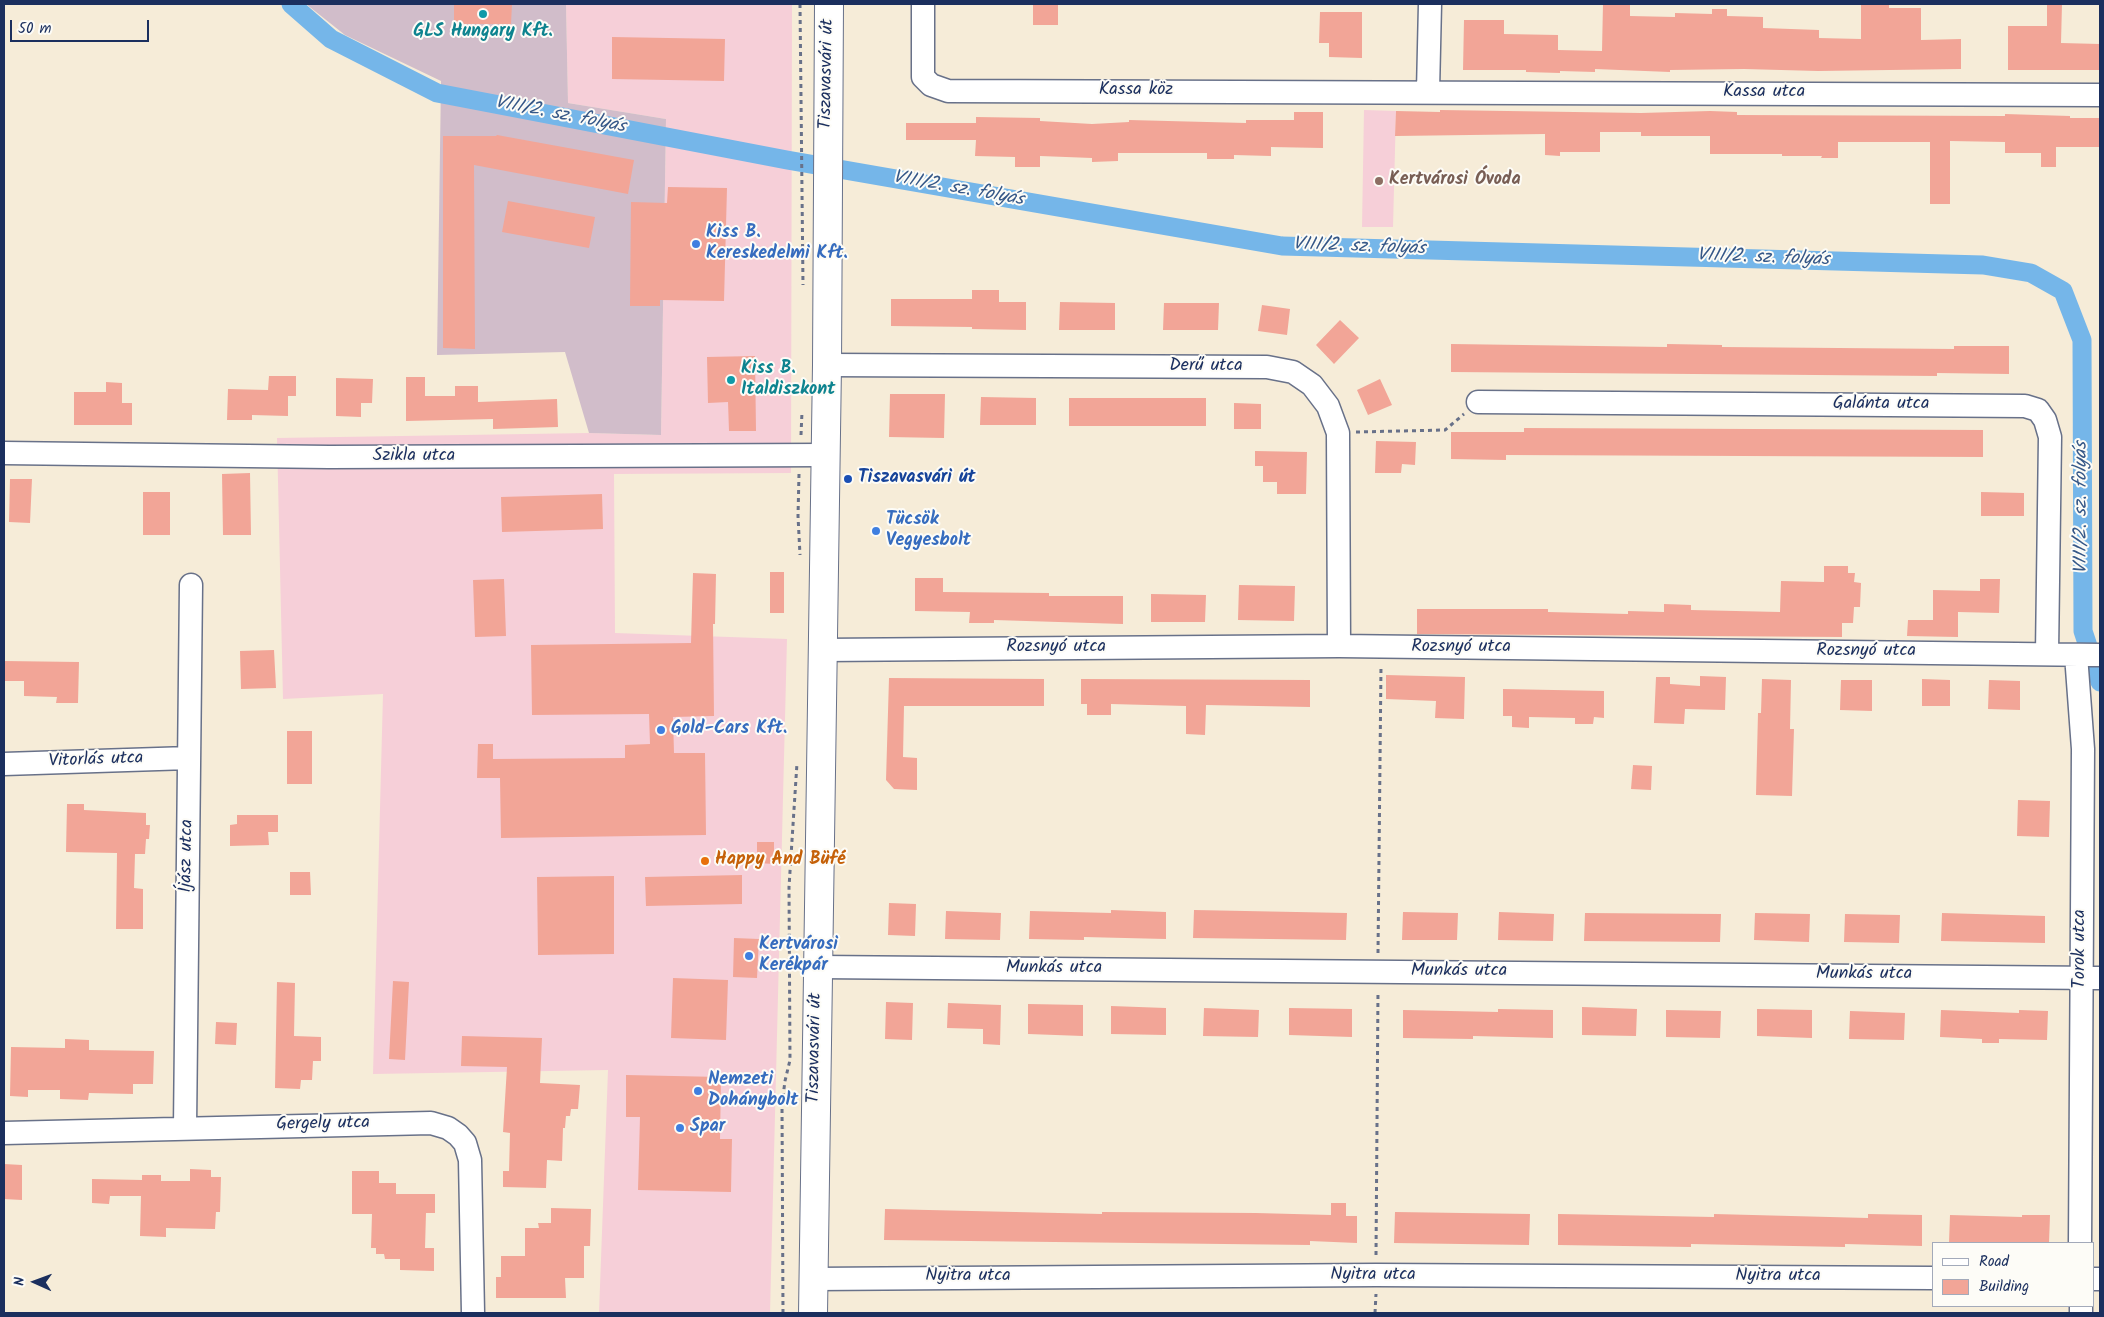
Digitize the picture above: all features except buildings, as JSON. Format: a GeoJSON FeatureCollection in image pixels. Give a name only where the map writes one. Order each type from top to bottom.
{"type":"FeatureCollection","features":[{"type":"Feature","properties":{"kind":"main road","name":"Tiszavasvári út"},"geometry":{"type":"LineString","coordinates":[[813,1313],[822,650],[812,455],[827,364],[819,163],[829,4]]}},
{"type":"Feature","properties":{"kind":"street","name":"Kassa köz"},"geometry":{"type":"LineString","coordinates":[[923,4],[923,77],[931,85],[948,91],[1428,91]]}},
{"type":"Feature","properties":{"kind":"street"},"geometry":{"type":"LineString","coordinates":[[1428,91],[1430,4]]}},
{"type":"Feature","properties":{"kind":"street","name":"Kassa utca"},"geometry":{"type":"LineString","coordinates":[[1428,91],[2100,95]]}},
{"type":"Feature","properties":{"kind":"street","name":"Derű utca"},"geometry":{"type":"LineString","coordinates":[[827,364],[1267,367],[1293,372],[1312,385],[1328,406],[1338,433],[1339,646]]}},
{"type":"Feature","properties":{"kind":"street","name":"Galánta utca"},"geometry":{"type":"LineString","coordinates":[[1478,402],[2025,406],[2038,410],[2045,420],[2050,437],[2047,653]]}},
{"type":"Feature","properties":{"kind":"street","name":"Szikla utca"},"geometry":{"type":"LineString","coordinates":[[4,453],[329,457],[812,455]]}},
{"type":"Feature","properties":{"kind":"street","name":"Íjász utca"},"geometry":{"type":"LineString","coordinates":[[185,1127],[191,585]]}},
{"type":"Feature","properties":{"kind":"street","name":"Rozsnyó utca"},"geometry":{"type":"LineString","coordinates":[[822,650],[1339,646],[2047,653],[2087,655]]}},
{"type":"Feature","properties":{"kind":"street","name":"Torok utca"},"geometry":{"type":"LineString","coordinates":[[2080,1242],[2090,978],[2083,749],[2087,655]]}},
{"type":"Feature","properties":{"kind":"street","name":"Vitorlás utca"},"geometry":{"type":"LineString","coordinates":[[4,764],[189,758]]}},
{"type":"Feature","properties":{"kind":"street","name":"Munkás utca"},"geometry":{"type":"LineString","coordinates":[[818,966],[2090,978]]}},
{"type":"Feature","properties":{"kind":"street","name":"Gergely utca"},"geometry":{"type":"LineString","coordinates":[[4,1133],[185,1127],[432,1123],[448,1128],[465,1143],[470,1160],[473,1313]]}},
{"type":"Feature","properties":{"kind":"street","name":"Nyitra utca"},"geometry":{"type":"LineString","coordinates":[[814,1279],[1356,1275],[1932,1278]]}},
{"type":"Feature","properties":{"kind":"path"},"geometry":{"type":"LineString","coordinates":[[800,4],[819,163],[803,169],[803,291]]}},
{"type":"Feature","properties":{"kind":"path"},"geometry":{"type":"LineString","coordinates":[[1338,433],[1445,430],[1478,402]]}},
{"type":"Feature","properties":{"kind":"path"},"geometry":{"type":"LineString","coordinates":[[802,409],[812,455]]}},
{"type":"Feature","properties":{"kind":"path"},"geometry":{"type":"LineString","coordinates":[[783,1313],[782,1104],[790,1060],[789,1009]]}},
{"type":"Feature","properties":{"kind":"shaded area"},"geometry":{"type":"Polygon","coordinates":[[[306,4],[566,4],[568,103],[666,119],[661,435],[589,433],[565,352],[437,355],[441,81],[345,35],[306,4]]]}},
{"type":"Feature","properties":{"kind":"shaded area"},"geometry":{"type":"Polygon","coordinates":[[[566,4],[792,4],[791,473],[614,474],[615,633],[787,639],[770,1313],[599,1313],[608,1070],[373,1074],[383,694],[283,699],[277,438],[589,433],[661,435],[666,119],[568,103],[566,4]]]}},
{"type":"Feature","properties":{"kind":"shaded area","name":"Kertvárosi Óvoda"},"geometry":{"type":"Polygon","coordinates":[[[1364,110],[1396,111],[1393,227],[1362,227],[1364,110]]]}},
{"type":"Feature","properties":{"kind":"waterway","name":"VIII/2. sz. folyás"},"geometry":{"type":"LineString","coordinates":[[291,4],[331,39],[437,93],[787,160],[1282,246],[1983,265],[2031,273],[2063,291],[2082,340],[2083,631],[2100,682]]}},
{"type":"Feature","properties":{"kind":"place","name":"GLS Hungary Kft."},"geometry":{"type":"Point","coordinates":[483,14]}},
{"type":"Feature","properties":{"kind":"place","name":"Kertvárosi Óvoda"},"geometry":{"type":"Point","coordinates":[1379,181]}},
{"type":"Feature","properties":{"kind":"place","name":"Kiss B. Kereskedelmi Kft."},"geometry":{"type":"Point","coordinates":[696,244]}},
{"type":"Feature","properties":{"kind":"place","name":"Kiss B. Italdiszkont"},"geometry":{"type":"Point","coordinates":[731,380]}},
{"type":"Feature","properties":{"kind":"place","name":"Tiszavasvári út"},"geometry":{"type":"Point","coordinates":[848,479]}},
{"type":"Feature","properties":{"kind":"place","name":"Tücsök Vegyesbolt"},"geometry":{"type":"Point","coordinates":[876,531]}},
{"type":"Feature","properties":{"kind":"place","name":"Gold-Cars Kft."},"geometry":{"type":"Point","coordinates":[661,730]}},
{"type":"Feature","properties":{"kind":"place","name":"Happy And Büfé"},"geometry":{"type":"Point","coordinates":[705,861]}},
{"type":"Feature","properties":{"kind":"place","name":"Kertvárosi Kerékpár"},"geometry":{"type":"Point","coordinates":[749,956]}},
{"type":"Feature","properties":{"kind":"place","name":"Nemzeti Dohánybolt"},"geometry":{"type":"Point","coordinates":[698,1091]}},
{"type":"Feature","properties":{"kind":"place","name":"Spar"},"geometry":{"type":"Point","coordinates":[680,1128]}}]}
